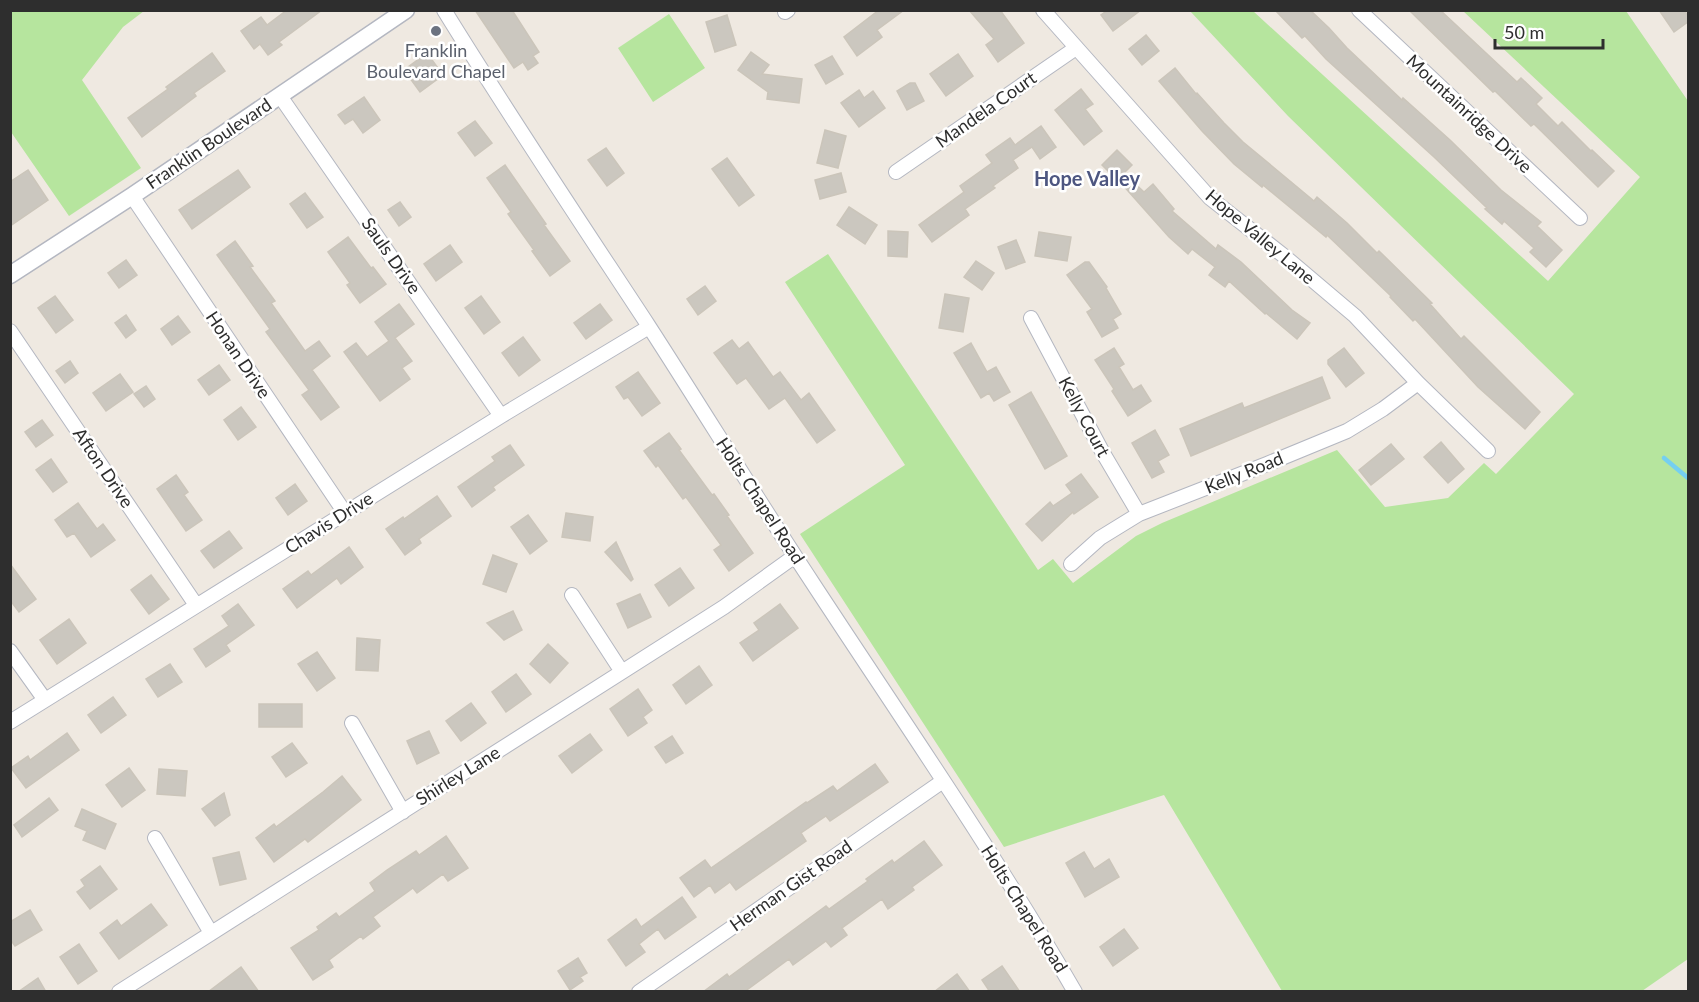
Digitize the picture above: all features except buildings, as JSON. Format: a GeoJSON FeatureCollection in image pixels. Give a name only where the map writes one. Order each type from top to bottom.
{"type":"FeatureCollection","features":[{"type":"Feature","properties":{"kind":"street","name":"Franklin Boulevard"},"geometry":{"type":"LineString","coordinates":[[10,275],[132,196],[406,10]]}},
{"type":"Feature","properties":{"kind":"street","name":"Holts Chapel Road"},"geometry":{"type":"LineString","coordinates":[[444,10],[544,170],[649,327],[795,556],[943,781],[1075,992]]}},
{"type":"Feature","properties":{"kind":"street","name":"Hope Valley Lane"},"geometry":{"type":"LineString","coordinates":[[1043,10],[1210,198],[1355,316],[1418,383],[1488,451]]}},
{"type":"Feature","properties":{"kind":"street","name":"Mountainridge Drive"},"geometry":{"type":"LineString","coordinates":[[1359,10],[1580,218]]}},
{"type":"Feature","properties":{"kind":"street","name":"Mandela Court"},"geometry":{"type":"LineString","coordinates":[[896,172],[1076,48]]}},
{"type":"Feature","properties":{"kind":"street","name":"Sauls Drive"},"geometry":{"type":"LineString","coordinates":[[280,96],[501,416]]}},
{"type":"Feature","properties":{"kind":"street","name":"Honan Drive"},"geometry":{"type":"LineString","coordinates":[[132,196],[345,513]]}},
{"type":"Feature","properties":{"kind":"street","name":"Kelly Court"},"geometry":{"type":"LineString","coordinates":[[1031,318],[1138,514]]}},
{"type":"Feature","properties":{"kind":"street","name":"Chavis Drive"},"geometry":{"type":"LineString","coordinates":[[10,722],[501,416],[649,327]]}},
{"type":"Feature","properties":{"kind":"street","name":"Afton Drive"},"geometry":{"type":"LineString","coordinates":[[10,331],[196,605]]}},
{"type":"Feature","properties":{"kind":"street","name":"Kelly Road"},"geometry":{"type":"LineString","coordinates":[[1071,564],[1100,538],[1138,514],[1347,431],[1383,409],[1418,383]]}},
{"type":"Feature","properties":{"kind":"street","name":"Shirley Lane"},"geometry":{"type":"LineString","coordinates":[[119,992],[724,607],[795,556]]}},
{"type":"Feature","properties":{"kind":"street"},"geometry":{"type":"LineString","coordinates":[[572,595],[622,672]]}},
{"type":"Feature","properties":{"kind":"street"},"geometry":{"type":"LineString","coordinates":[[10,651],[45,700]]}},
{"type":"Feature","properties":{"kind":"street"},"geometry":{"type":"LineString","coordinates":[[352,723],[403,812]]}},
{"type":"Feature","properties":{"kind":"street","name":"Herman Gist Road"},"geometry":{"type":"LineString","coordinates":[[639,992],[943,781]]}},
{"type":"Feature","properties":{"kind":"street"},"geometry":{"type":"LineString","coordinates":[[155,838],[211,933]]}},
{"type":"Feature","properties":{"kind":"green space"},"geometry":{"type":"Polygon","coordinates":[[[10,11],[144,11],[123,27],[82,80],[141,168],[69,216],[11,132],[10,11]]]}},
{"type":"Feature","properties":{"kind":"green space"},"geometry":{"type":"Polygon","coordinates":[[[1190,11],[1253,11],[1548,281],[1640,177],[1463,11],[1626,11],[1688,101],[1688,959],[1642,991],[1282,991],[1164,795],[1004,847],[800,534],[905,465],[785,282],[828,254],[1038,570],[1053,559],[1073,583],[1136,536],[1337,450],[1385,507],[1448,498],[1484,463],[1496,474],[1574,394],[1288,116],[1190,11]]]}},
{"type":"Feature","properties":{"kind":"green space"},"geometry":{"type":"Polygon","coordinates":[[[669,14],[705,68],[653,102],[618,48],[669,14]]]}},
{"type":"Feature","properties":{"kind":"waterway"},"geometry":{"type":"LineString","coordinates":[[1664,458],[1688,478]]}},
{"type":"Feature","properties":{"kind":"place","name":"Franklin Boulevard Chapel"},"geometry":{"type":"Point","coordinates":[436,31]}},
{"type":"Feature","properties":{"kind":"district","name":"Hope Valley"},"geometry":{"type":"Point","coordinates":[1087,179]}}]}
